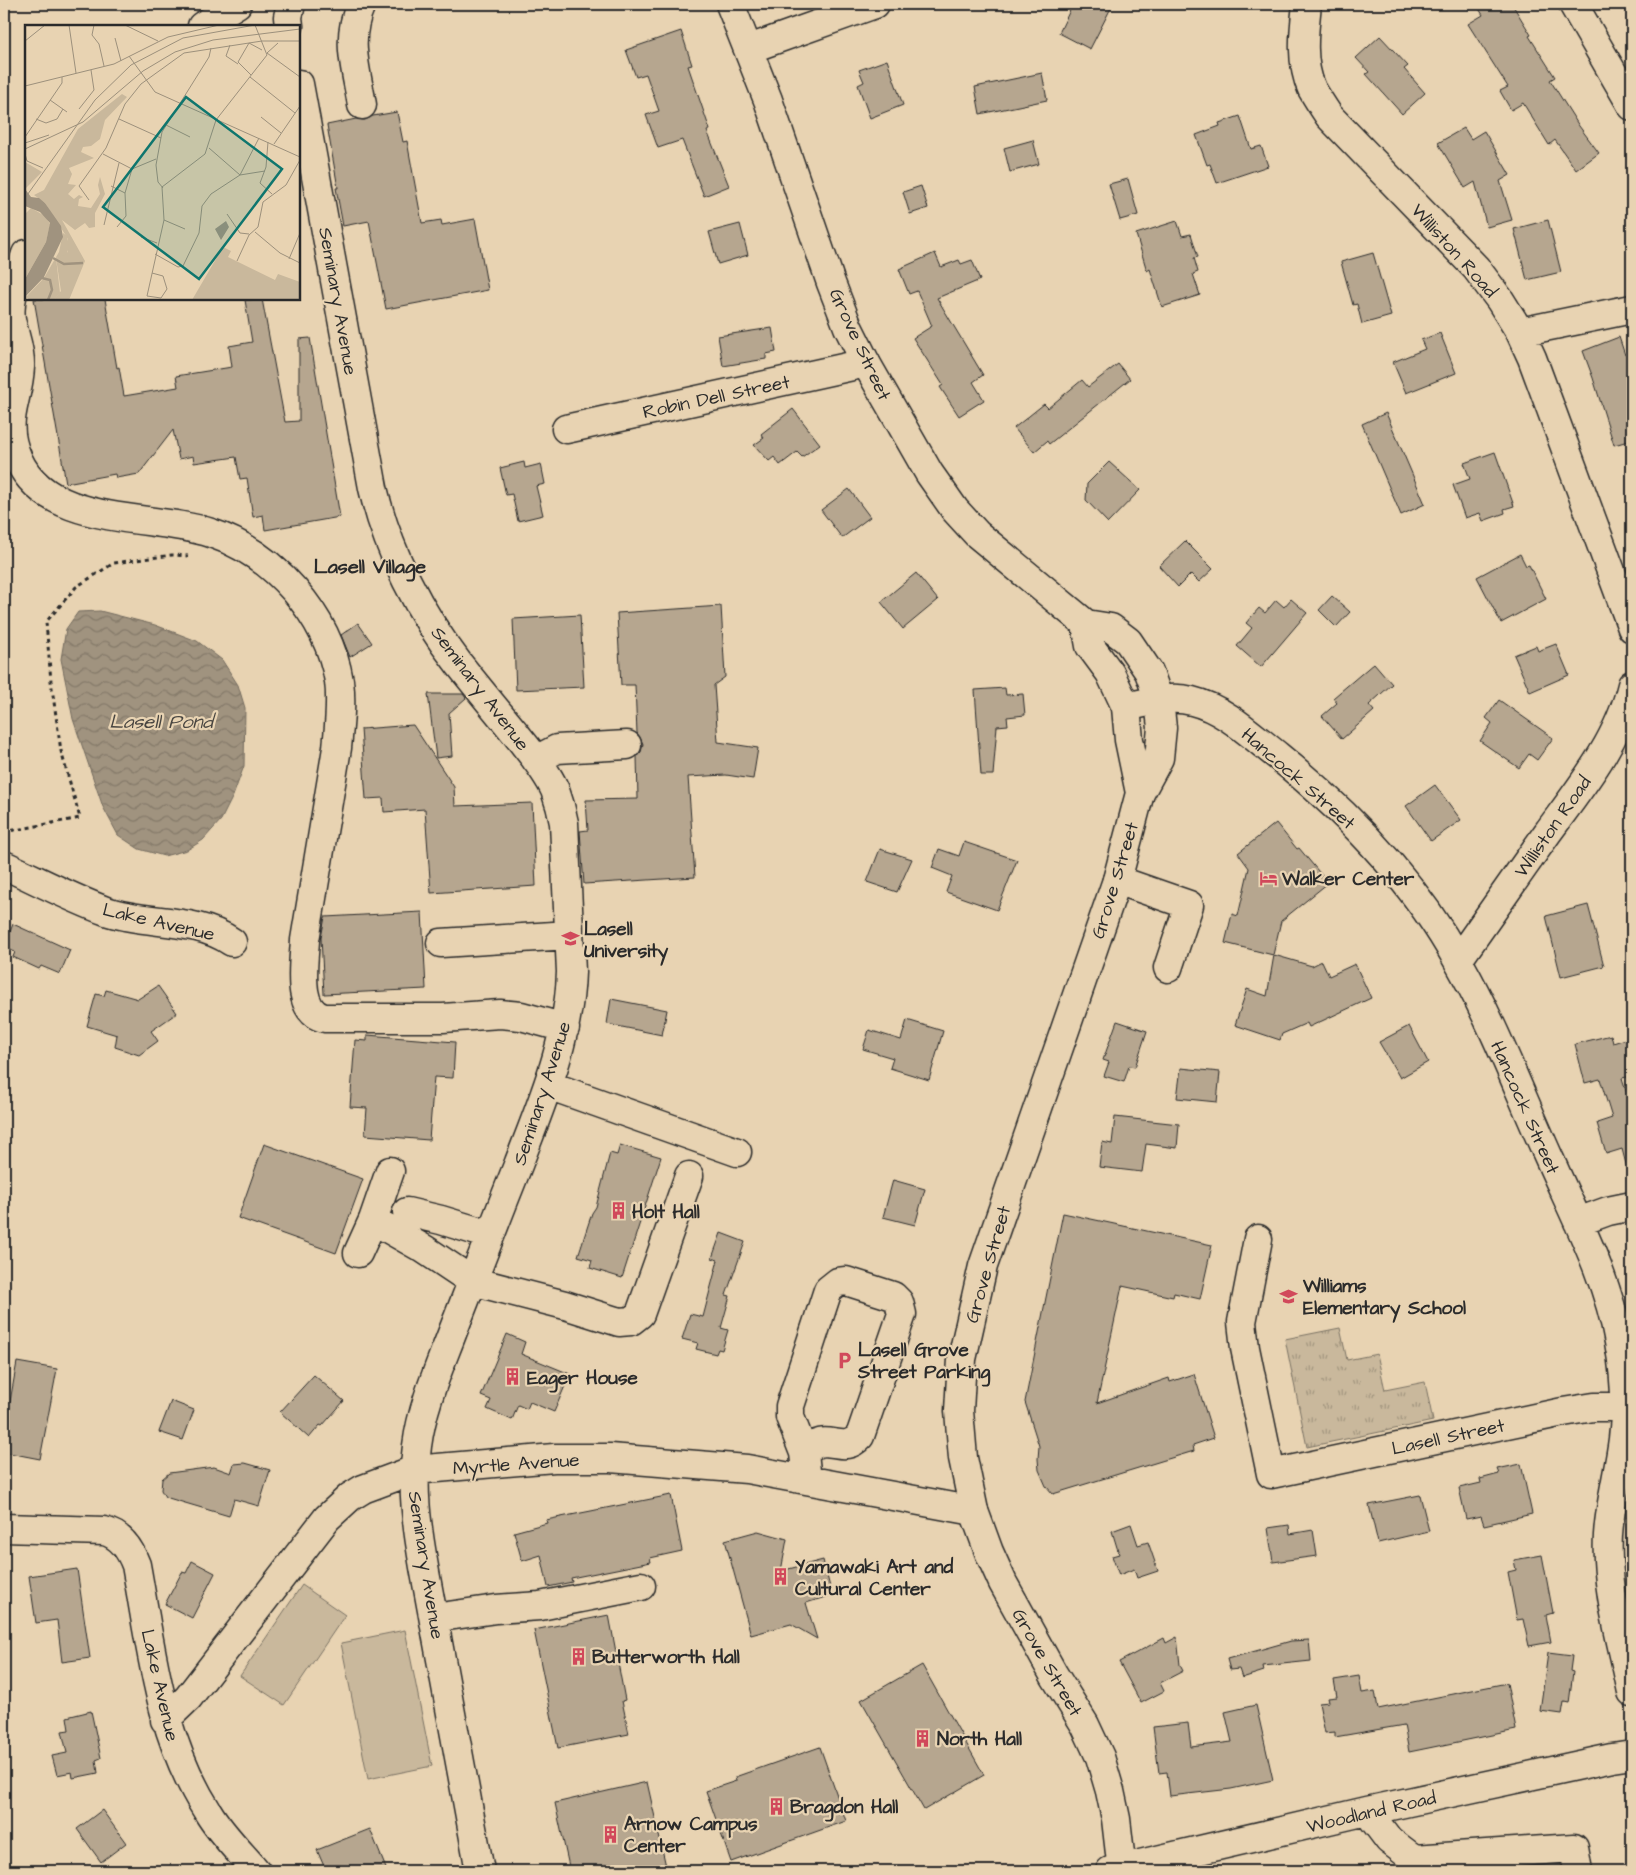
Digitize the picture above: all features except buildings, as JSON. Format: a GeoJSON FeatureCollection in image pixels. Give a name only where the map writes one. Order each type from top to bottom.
{"type":"FeatureCollection","features":[{"type":"Feature","properties":{"kind":"street"},"geometry":{"type":"LineString","coordinates":[[362,4],[354,22],[351,45],[362,105]]}},
{"type":"Feature","properties":{"kind":"street","name":"Grove Street"},"geometry":{"type":"LineString","coordinates":[[730,4],[768,100],[848,327],[866,363],[929,473],[955,510],[977,534],[1086,624],[1111,628],[1128,642],[1149,672],[1159,700],[1162,728],[1159,758],[1140,793],[1117,880],[983,1266],[970,1315],[962,1359],[959,1411],[963,1458],[974,1511],[988,1552],[1054,1675],[1093,1740],[1110,1791],[1116,1819],[1118,1870]]}},
{"type":"Feature","properties":{"kind":"street"},"geometry":{"type":"LineString","coordinates":[[749,49],[875,4]]}},
{"type":"Feature","properties":{"kind":"street","name":"Williston Road"},"geometry":{"type":"LineString","coordinates":[[1307,4],[1304,58],[1312,88],[1329,116],[1476,268],[1500,300],[1520,332],[1532,358],[1632,628]]}},
{"type":"Feature","properties":{"kind":"street"},"geometry":{"type":"LineString","coordinates":[[1573,4],[1632,106]]}},
{"type":"Feature","properties":{"kind":"street"},"geometry":{"type":"LineString","coordinates":[[204,25],[233,12]]}},
{"type":"Feature","properties":{"kind":"street","name":"Seminary Avenue"},"geometry":{"type":"LineString","coordinates":[[300,89],[378,511],[400,566],[437,632],[457,662],[536,760],[554,788],[559,800],[564,823],[570,996],[565,1028],[548,1085],[437,1373],[422,1420],[414,1470],[416,1520],[480,1871]]}},
{"type":"Feature","properties":{"kind":"street"},"geometry":{"type":"LineString","coordinates":[[25,257],[11,297],[12,320],[18,345],[20,366],[10,424],[16,454],[31,479],[49,496],[76,507],[104,514],[191,528],[211,533],[242,547],[262,560],[297,592],[319,623],[330,649],[339,682],[340,717],[337,748],[306,940],[304,981],[306,1002],[311,1011],[315,1015],[325,1018],[443,1018],[500,1014],[521,1016],[565,1028]]}},
{"type":"Feature","properties":{"kind":"street"},"geometry":{"type":"LineString","coordinates":[[1520,332],[1632,309]]}},
{"type":"Feature","properties":{"kind":"street","name":"Robin Dell Street"},"geometry":{"type":"LineString","coordinates":[[566,429],[866,363]]}},
{"type":"Feature","properties":{"kind":"street","name":"Grove Street"},"geometry":{"type":"LineString","coordinates":[[1086,624],[1090,646],[1110,672],[1126,707],[1129,740],[1140,793]]}},
{"type":"Feature","properties":{"kind":"street","name":"Williston Road"},"geometry":{"type":"LineString","coordinates":[[1458,960],[1606,748],[1627,705],[1632,684]]}},
{"type":"Feature","properties":{"kind":"street","name":"Hancock Street"},"geometry":{"type":"LineString","coordinates":[[1126,707],[1159,700],[1188,700],[1214,708],[1240,726],[1304,777],[1342,812],[1387,860],[1409,887],[1458,960],[1487,1019],[1578,1222],[1599,1272],[1615,1322],[1623,1367],[1625,1407],[1623,1439],[1610,1513],[1608,1559],[1632,1692]]}},
{"type":"Feature","properties":{"kind":"street"},"geometry":{"type":"LineString","coordinates":[[536,760],[557,749],[627,745]]}},
{"type":"Feature","properties":{"kind":"street","name":"Lake Avenue"},"geometry":{"type":"LineString","coordinates":[[4,865],[106,911],[204,928],[232,942]]}},
{"type":"Feature","properties":{"kind":"street"},"geometry":{"type":"LineString","coordinates":[[1117,880],[1189,905],[1168,968]]}},
{"type":"Feature","properties":{"kind":"street"},"geometry":{"type":"LineString","coordinates":[[441,943],[569,935]]}},
{"type":"Feature","properties":{"kind":"street"},"geometry":{"type":"LineString","coordinates":[[548,1085],[737,1152]]}},
{"type":"Feature","properties":{"kind":"street"},"geometry":{"type":"LineString","coordinates":[[358,1253],[373,1220],[390,1171]]}},
{"type":"Feature","properties":{"kind":"street"},"geometry":{"type":"LineString","coordinates":[[373,1220],[424,1249],[472,1281],[565,1305],[618,1322],[627,1322],[634,1320],[642,1310],[689,1176]]}},
{"type":"Feature","properties":{"kind":"street"},"geometry":{"type":"LineString","coordinates":[[1578,1222],[1608,1211],[1632,1206]]}},
{"type":"Feature","properties":{"kind":"street"},"geometry":{"type":"LineString","coordinates":[[407,1212],[490,1235]]}},
{"type":"Feature","properties":{"kind":"street","name":"Lasell Street"},"geometry":{"type":"LineString","coordinates":[[1258,1239],[1242,1322],[1245,1348],[1271,1474],[1562,1412],[1594,1407],[1625,1407]]}},
{"type":"Feature","properties":{"kind":"street"},"geometry":{"type":"LineString","coordinates":[[804,1453],[814,1444],[820,1442],[826,1441],[846,1445],[854,1442],[860,1436],[902,1314],[899,1302],[893,1296],[846,1281],[834,1284],[828,1290],[790,1406],[790,1417],[804,1453],[807,1480]]}},
{"type":"Feature","properties":{"kind":"street","name":"Myrtle Avenue"},"geometry":{"type":"LineString","coordinates":[[166,1720],[188,1698],[327,1518],[350,1497],[363,1489],[414,1470],[554,1458],[610,1458],[716,1466],[807,1480],[974,1511]]}},
{"type":"Feature","properties":{"kind":"street","name":"Lake Avenue"},"geometry":{"type":"LineString","coordinates":[[4,1528],[104,1531],[114,1534],[131,1552],[136,1565],[155,1678],[166,1720],[184,1769],[216,1826],[256,1871]]}},
{"type":"Feature","properties":{"kind":"street"},"geometry":{"type":"LineString","coordinates":[[434,1618],[496,1609],[540,1606],[641,1586]]}},
{"type":"Feature","properties":{"kind":"street","name":"Woodland Road"},"geometry":{"type":"LineString","coordinates":[[1118,1870],[1367,1811],[1632,1755]]}},
{"type":"Feature","properties":{"kind":"street"},"geometry":{"type":"LineString","coordinates":[[1367,1811],[1389,1840],[1414,1859],[1574,1848],[1578,1871]]}},
{"type":"Feature","properties":{"kind":"path"},"geometry":{"type":"LineString","coordinates":[[4,832],[80,818],[60,751],[46,622],[76,587],[114,563],[172,555],[190,557]]}},
{"type":"Feature","properties":{"kind":"green space"},"geometry":{"type":"Polygon","coordinates":[[[1340,1328],[1347,1360],[1377,1354],[1385,1390],[1425,1382],[1433,1421],[1307,1447],[1285,1339],[1340,1328]]]}},
{"type":"Feature","properties":{"kind":"green space"},"geometry":{"type":"Polygon","coordinates":[[[302,1585],[345,1615],[284,1705],[240,1676],[302,1585]]]}},
{"type":"Feature","properties":{"kind":"green space"},"geometry":{"type":"Polygon","coordinates":[[[405,1630],[432,1766],[368,1779],[341,1643],[405,1630]]]}},
{"type":"Feature","properties":{"kind":"water","name":"Lasell Pond"},"geometry":{"type":"Polygon","coordinates":[[[100,611],[155,625],[197,641],[222,660],[238,685],[245,708],[244,766],[233,796],[221,820],[203,840],[187,850],[164,856],[139,849],[118,835],[103,807],[73,719],[61,659],[66,629],[78,612],[100,611]]]}},
{"type":"Feature","properties":{"kind":"place","name":"Walker Center"},"geometry":{"type":"Point","coordinates":[1268,878]}},
{"type":"Feature","properties":{"kind":"place","name":"Lasell University"},"geometry":{"type":"Point","coordinates":[570,939]}},
{"type":"Feature","properties":{"kind":"place","name":"Holt Hall"},"geometry":{"type":"Point","coordinates":[618,1211]}},
{"type":"Feature","properties":{"kind":"place","name":"Williams Elementary School"},"geometry":{"type":"Point","coordinates":[1289,1296]}},
{"type":"Feature","properties":{"kind":"place","name":"Lasell Grove Street Parking"},"geometry":{"type":"Point","coordinates":[844,1360]}},
{"type":"Feature","properties":{"kind":"place","name":"Eager House"},"geometry":{"type":"Point","coordinates":[513,1377]}},
{"type":"Feature","properties":{"kind":"place","name":"Yamawaki Art and Cultural Center"},"geometry":{"type":"Point","coordinates":[781,1577]}},
{"type":"Feature","properties":{"kind":"place","name":"Butterworth Hall"},"geometry":{"type":"Point","coordinates":[578,1656]}},
{"type":"Feature","properties":{"kind":"place","name":"North Hall"},"geometry":{"type":"Point","coordinates":[923,1738]}},
{"type":"Feature","properties":{"kind":"place","name":"Bragdon Hall"},"geometry":{"type":"Point","coordinates":[776,1806]}},
{"type":"Feature","properties":{"kind":"place","name":"Arnow Campus Center"},"geometry":{"type":"Point","coordinates":[610,1834]}},
{"type":"Feature","properties":{"kind":"district","name":"Lasell Village"},"geometry":{"type":"Point","coordinates":[370,566]}}]}
